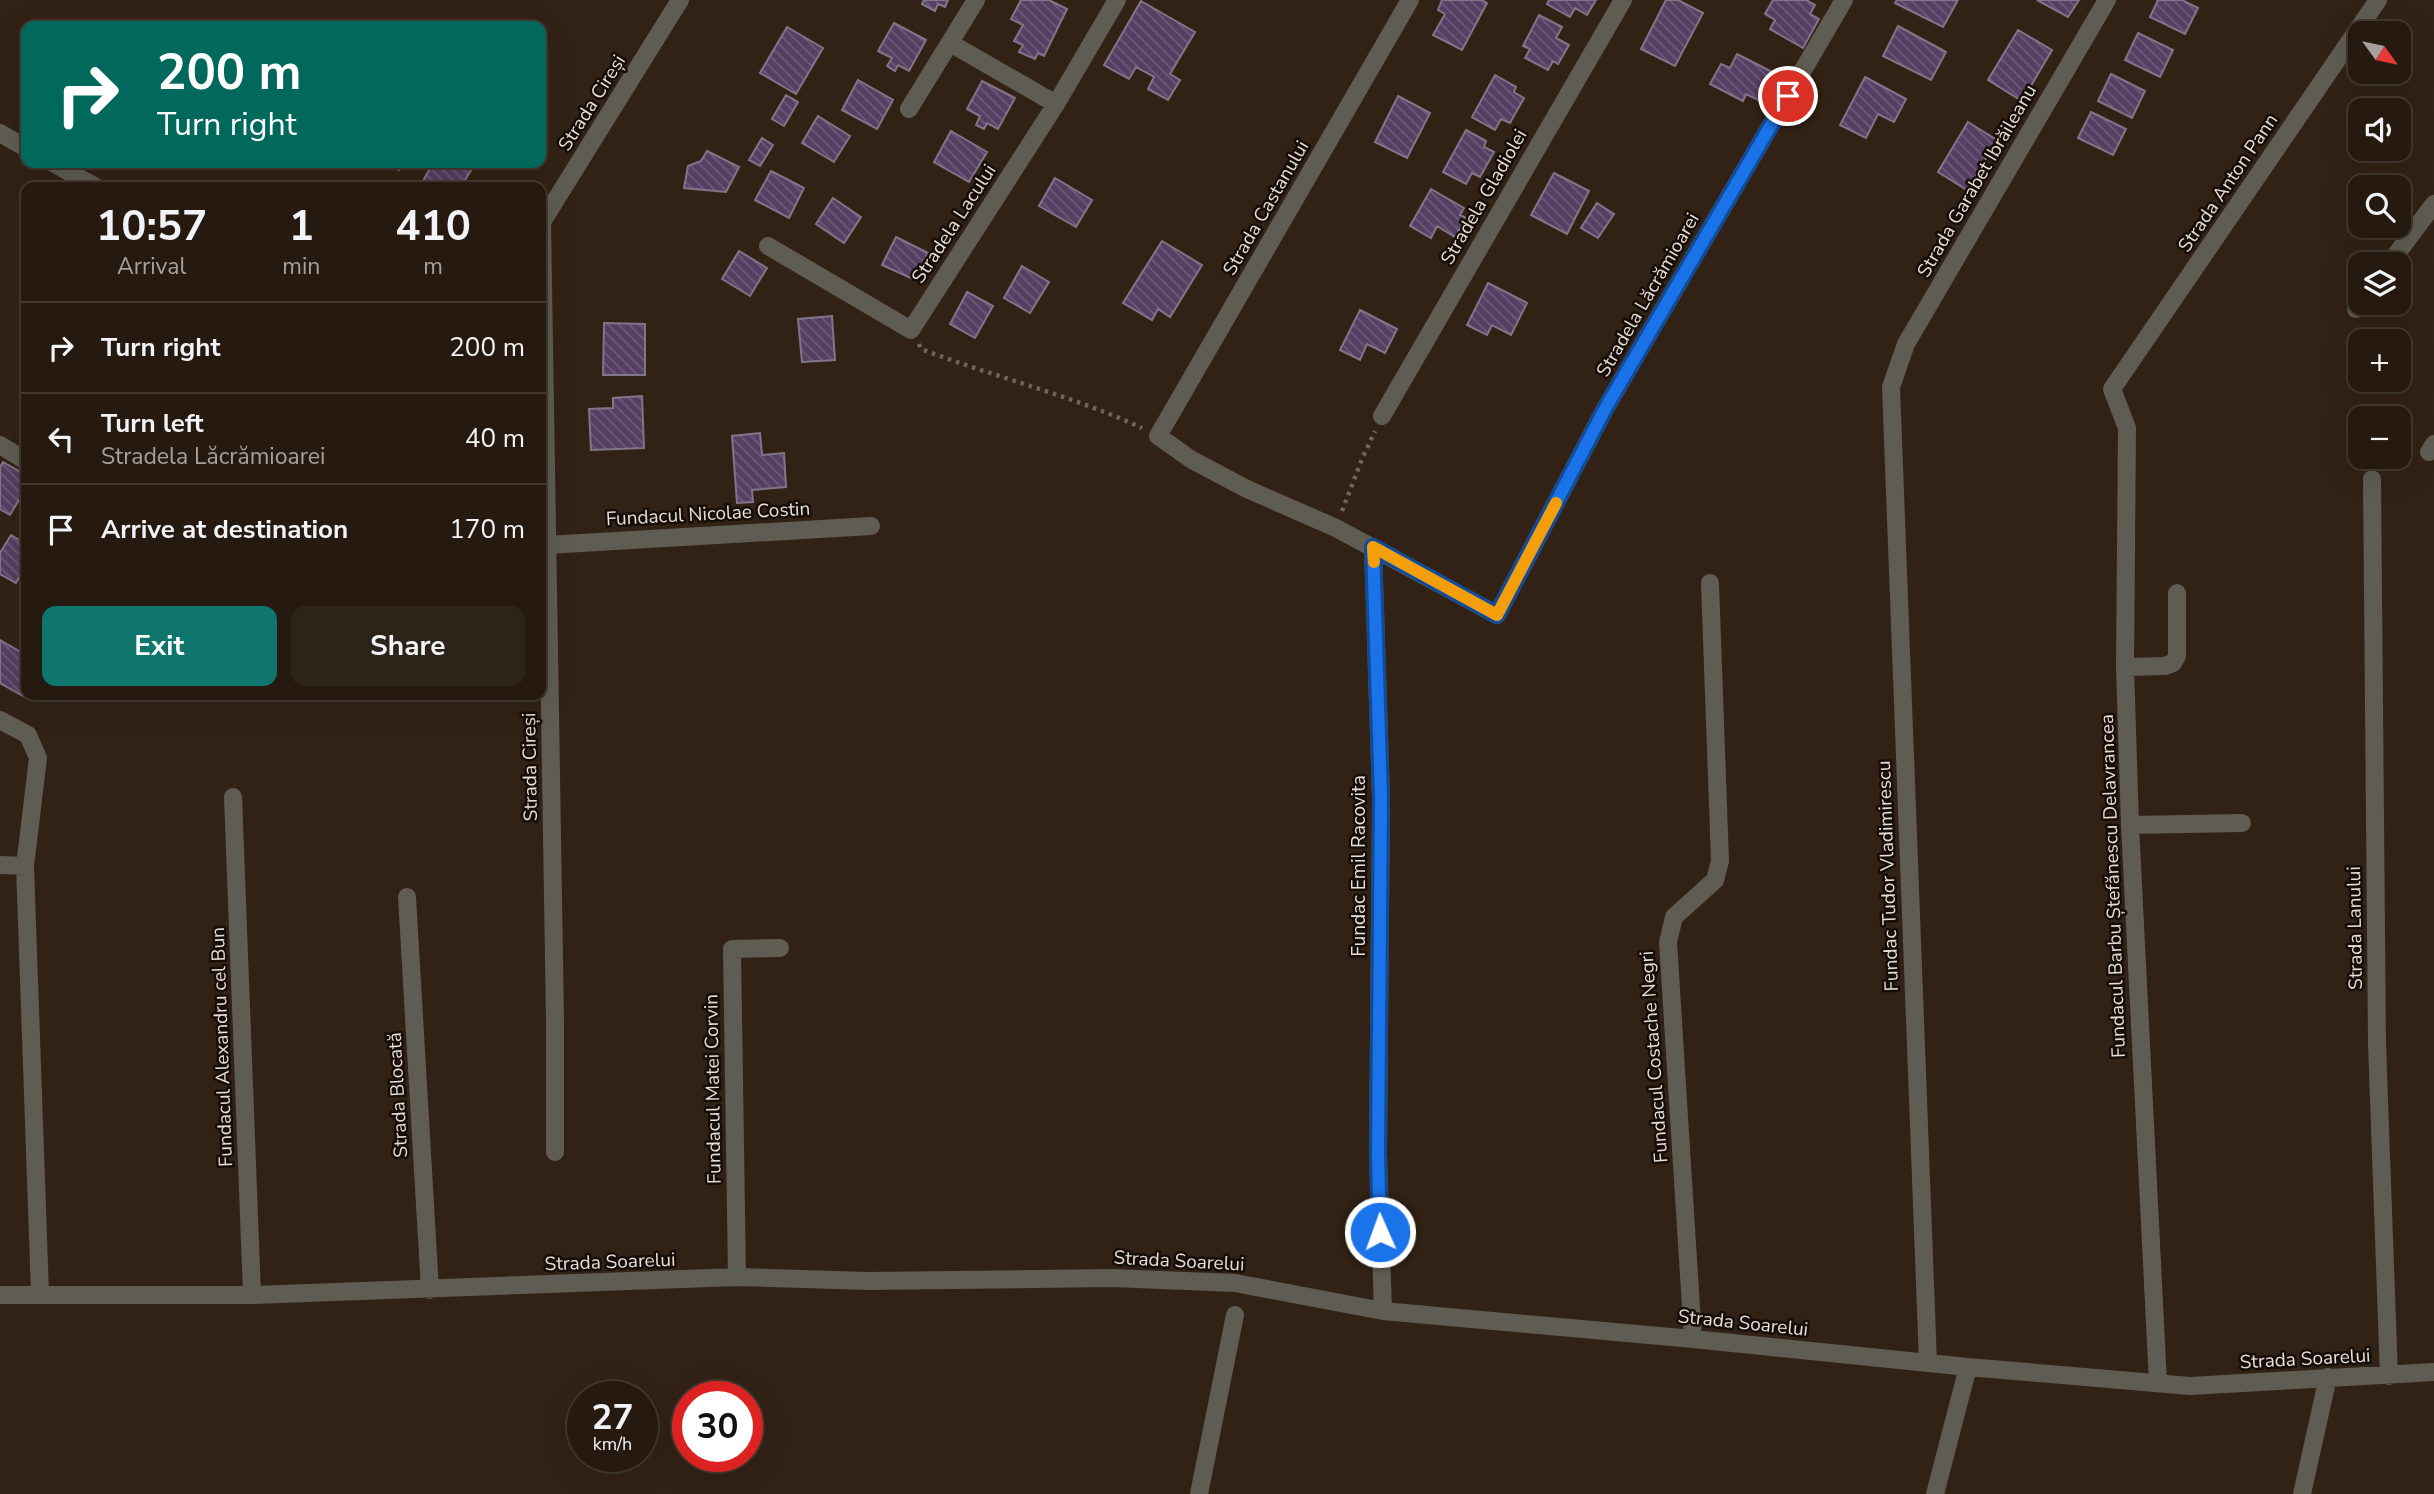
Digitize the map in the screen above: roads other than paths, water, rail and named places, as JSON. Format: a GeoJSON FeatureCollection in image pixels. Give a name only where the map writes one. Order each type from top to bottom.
{"type":"FeatureCollection","features":[{"type":"Feature","properties":{"kind":"street","name":"Strada Cireși"},"geometry":{"type":"LineString","coordinates":[[546,217],[680,0]]}},
{"type":"Feature","properties":{"kind":"street"},"geometry":{"type":"LineString","coordinates":[[909,109],[976,0]]}},
{"type":"Feature","properties":{"kind":"street","name":"Stradela Lacului"},"geometry":{"type":"LineString","coordinates":[[768,246],[911,330],[1056,104],[1117,0]]}},
{"type":"Feature","properties":{"kind":"street","name":"Strada Castanului"},"geometry":{"type":"LineString","coordinates":[[1373,547],[1247,489],[1192,460],[1158,436],[1410,0]]}},
{"type":"Feature","properties":{"kind":"street","name":"Stradela Gladiolei"},"geometry":{"type":"LineString","coordinates":[[1382,416],[1623,0]]}},
{"type":"Feature","properties":{"kind":"street","name":"Stradela Lăcrămioarei"},"geometry":{"type":"LineString","coordinates":[[1373,547],[1497,615],[1605,409],[1844,0]]}},
{"type":"Feature","properties":{"kind":"street","name":"Strada Garabet Ibrăileanu"},"geometry":{"type":"LineString","coordinates":[[1891,387],[1906,344],[2107,0]]}},
{"type":"Feature","properties":{"kind":"street","name":"Strada Anton Pann"},"geometry":{"type":"LineString","coordinates":[[2112,389],[2378,0]]}},
{"type":"Feature","properties":{"kind":"street"},"geometry":{"type":"LineString","coordinates":[[950,43],[1056,104]]}},
{"type":"Feature","properties":{"kind":"street"},"geometry":{"type":"LineString","coordinates":[[0,133],[21,145]]}},
{"type":"Feature","properties":{"kind":"street"},"geometry":{"type":"LineString","coordinates":[[62,168],[87,182]]}},
{"type":"Feature","properties":{"kind":"street"},"geometry":{"type":"LineString","coordinates":[[2398,252],[2434,204]]}},
{"type":"Feature","properties":{"kind":"street","name":"Fundac Tudor Vladimirescu"},"geometry":{"type":"LineString","coordinates":[[1891,387],[1928,1363]]}},
{"type":"Feature","properties":{"kind":"street","name":"Fundacul Barbu Ștefănescu Delavrancea"},"geometry":{"type":"LineString","coordinates":[[2112,389],[2127,428],[2125,667],[2130,825],[2158,1383]]}},
{"type":"Feature","properties":{"kind":"street"},"geometry":{"type":"LineString","coordinates":[[0,446],[21,458]]}},
{"type":"Feature","properties":{"kind":"street","name":"Strada Lanului"},"geometry":{"type":"LineString","coordinates":[[2372,479],[2377,1044],[2389,1376]]}},
{"type":"Feature","properties":{"kind":"street","name":"Strada Cireși"},"geometry":{"type":"LineString","coordinates":[[546,481],[555,1152]]}},
{"type":"Feature","properties":{"kind":"street","name":"Fundacul Nicolae Costin"},"geometry":{"type":"LineString","coordinates":[[547,545],[871,526]]}},
{"type":"Feature","properties":{"kind":"street","name":"Fundac Emil Racovita"},"geometry":{"type":"LineString","coordinates":[[1373,547],[1381,797],[1378,1154],[1383,1311]]}},
{"type":"Feature","properties":{"kind":"street","name":"Fundacul Costache Negri"},"geometry":{"type":"LineString","coordinates":[[1693,1339],[1668,942],[1674,917],[1715,880],[1720,861],[1710,583]]}},
{"type":"Feature","properties":{"kind":"street"},"geometry":{"type":"LineString","coordinates":[[2125,667],[2165,666],[2173,663],[2177,656],[2177,593]]}},
{"type":"Feature","properties":{"kind":"street"},"geometry":{"type":"LineString","coordinates":[[0,720],[29,736],[38,758],[25,866],[40,1294]]}},
{"type":"Feature","properties":{"kind":"street","name":"Fundacul Alexandru cel Bun"},"geometry":{"type":"LineString","coordinates":[[233,797],[252,1295]]}},
{"type":"Feature","properties":{"kind":"street"},"geometry":{"type":"LineString","coordinates":[[2130,825],[2242,823]]}},
{"type":"Feature","properties":{"kind":"street"},"geometry":{"type":"LineString","coordinates":[[0,865],[25,866]]}},
{"type":"Feature","properties":{"kind":"street","name":"Strada Blocată"},"geometry":{"type":"LineString","coordinates":[[407,898],[430,1290]]}},
{"type":"Feature","properties":{"kind":"street","name":"Fundacul Matei Corvin"},"geometry":{"type":"LineString","coordinates":[[737,1277],[732,949],[780,948]]}},
{"type":"Feature","properties":{"kind":"street","name":"Strada Soarelui"},"geometry":{"type":"LineString","coordinates":[[0,1295],[252,1295],[737,1277],[868,1281],[1113,1278],[1235,1283],[1383,1311],[2190,1386],[2434,1372]]}},
{"type":"Feature","properties":{"kind":"street"},"geometry":{"type":"LineString","coordinates":[[1199,1494],[1235,1315]]}},
{"type":"Feature","properties":{"kind":"street"},"geometry":{"type":"LineString","coordinates":[[1935,1494],[1968,1367]]}},
{"type":"Feature","properties":{"kind":"street"},"geometry":{"type":"LineString","coordinates":[[2302,1494],[2328,1377]]}}]}
